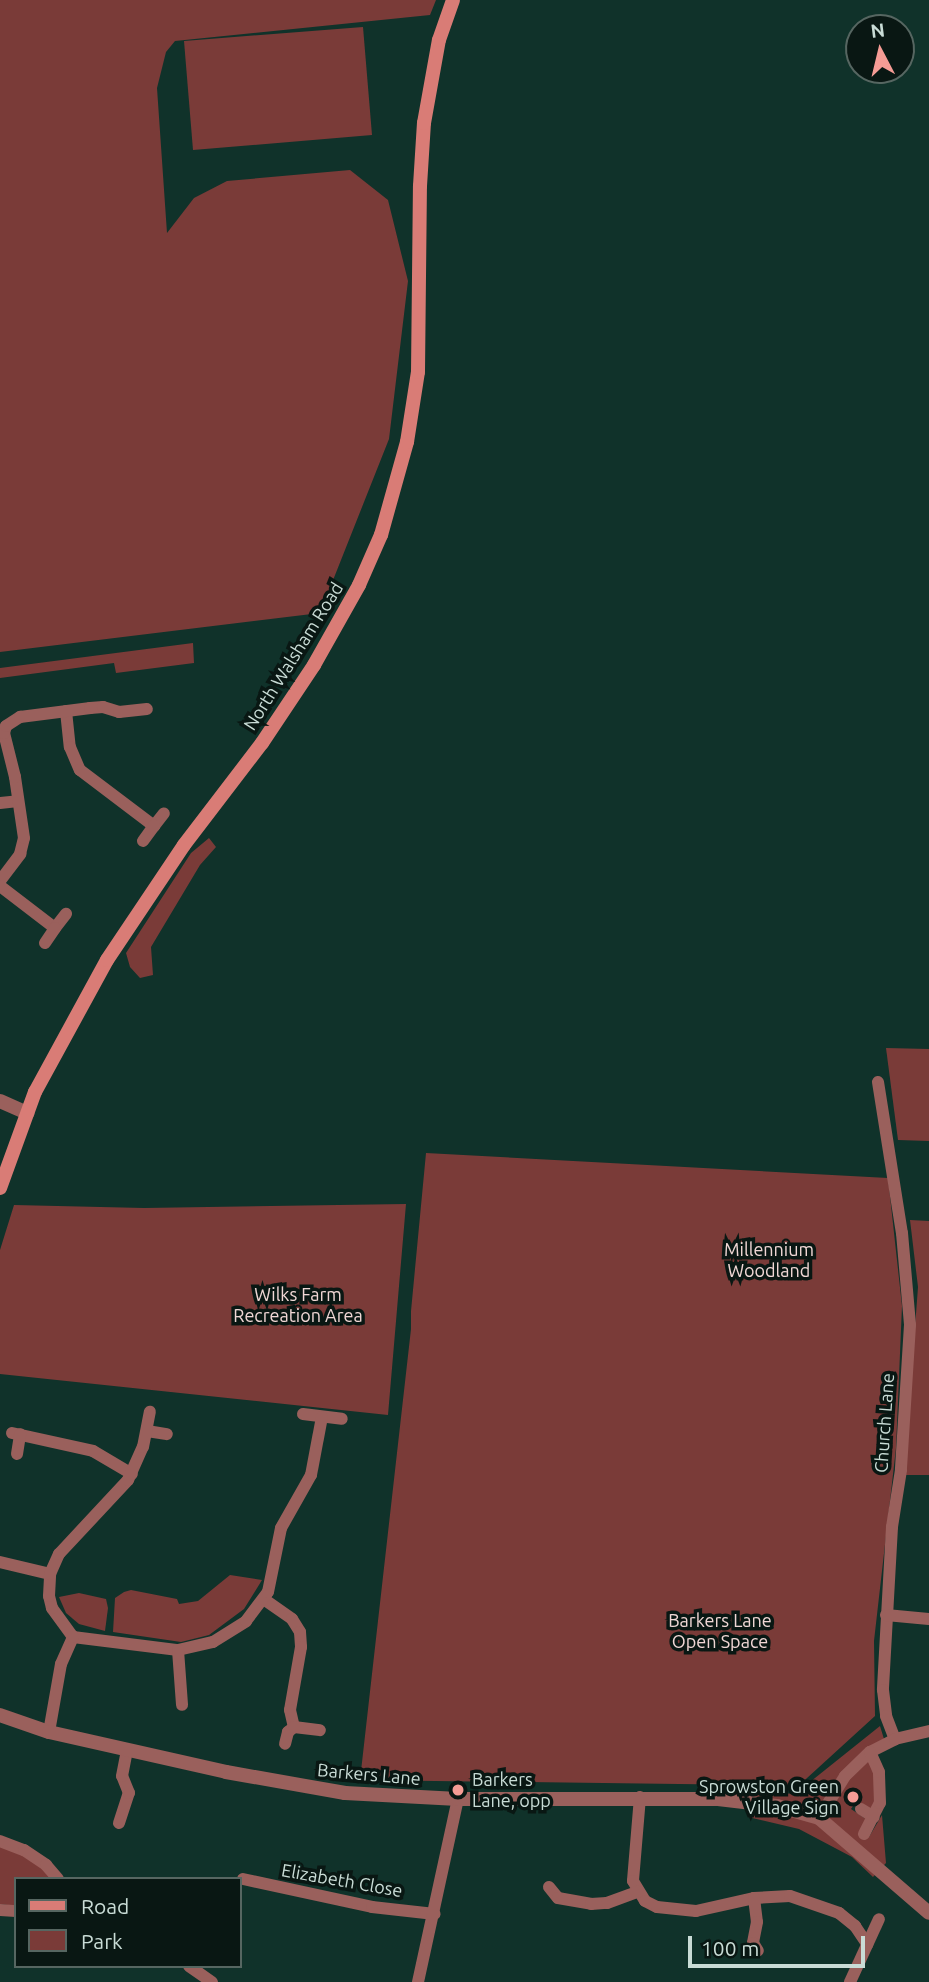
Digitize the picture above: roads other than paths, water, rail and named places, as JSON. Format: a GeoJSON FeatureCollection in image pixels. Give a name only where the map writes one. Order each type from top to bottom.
{"type":"FeatureCollection","features":[{"type":"Feature","properties":{"kind":"main road","name":"North Walsham Road"},"geometry":{"type":"LineString","coordinates":[[0,1188],[27,1113],[107,960],[184,845],[262,743],[314,665],[359,585],[381,535],[407,442],[418,372],[420,186],[424,123],[439,40],[453,0]]}},
{"type":"Feature","properties":{"kind":"street"},"geometry":{"type":"LineString","coordinates":[[55,929],[0,884],[23,846],[18,801],[8,760],[6,726],[20,717],[65,711],[103,707],[130,717],[147,709]]}},
{"type":"Feature","properties":{"kind":"street"},"geometry":{"type":"LineString","coordinates":[[65,711],[70,747],[80,770],[154,826]]}},
{"type":"Feature","properties":{"kind":"street"},"geometry":{"type":"LineString","coordinates":[[0,803],[18,801]]}},
{"type":"Feature","properties":{"kind":"street"},"geometry":{"type":"LineString","coordinates":[[143,841],[164,813]]}},
{"type":"Feature","properties":{"kind":"street"},"geometry":{"type":"LineString","coordinates":[[45,943],[66,914]]}},
{"type":"Feature","properties":{"kind":"street","name":"Church Lane"},"geometry":{"type":"LineString","coordinates":[[878,1082],[902,1233],[910,1325],[901,1470],[892,1527],[883,1690],[895,1740]]}},
{"type":"Feature","properties":{"kind":"street"},"geometry":{"type":"LineString","coordinates":[[0,1101],[27,1113]]}},
{"type":"Feature","properties":{"kind":"street"},"geometry":{"type":"LineString","coordinates":[[150,1412],[147,1430],[132,1474],[121,1490],[60,1554],[50,1574],[49,1596],[52,1608],[73,1637],[178,1650],[213,1642],[231,1632],[265,1600],[281,1528],[310,1475],[322,1417]]}},
{"type":"Feature","properties":{"kind":"street"},"geometry":{"type":"LineString","coordinates":[[303,1414],[342,1419]]}},
{"type":"Feature","properties":{"kind":"street"},"geometry":{"type":"LineString","coordinates":[[147,1430],[167,1434]]}},
{"type":"Feature","properties":{"kind":"street"},"geometry":{"type":"LineString","coordinates":[[17,1454],[16,1433],[93,1451],[132,1474]]}},
{"type":"Feature","properties":{"kind":"street"},"geometry":{"type":"LineString","coordinates":[[0,1562],[50,1574]]}},
{"type":"Feature","properties":{"kind":"street"},"geometry":{"type":"LineString","coordinates":[[265,1600],[292,1619],[300,1632],[302,1647],[290,1710],[294,1727]]}},
{"type":"Feature","properties":{"kind":"street"},"geometry":{"type":"LineString","coordinates":[[886,1615],[929,1619]]}},
{"type":"Feature","properties":{"kind":"street"},"geometry":{"type":"LineString","coordinates":[[49,1732],[61,1664],[73,1637]]}},
{"type":"Feature","properties":{"kind":"street"},"geometry":{"type":"LineString","coordinates":[[178,1650],[182,1706]]}},
{"type":"Feature","properties":{"kind":"street","name":"Barkers Lane"},"geometry":{"type":"LineString","coordinates":[[0,1715],[49,1732],[296,1786],[458,1800],[640,1797],[750,1801],[819,1818]]}},
{"type":"Feature","properties":{"kind":"street"},"geometry":{"type":"LineString","coordinates":[[285,1744],[288,1732],[294,1727],[320,1730]]}},
{"type":"Feature","properties":{"kind":"street"},"geometry":{"type":"LineString","coordinates":[[929,1731],[895,1740],[870,1752],[845,1776],[819,1818],[929,1913]]}},
{"type":"Feature","properties":{"kind":"street"},"geometry":{"type":"LineString","coordinates":[[119,1822],[129,1793],[122,1776],[127,1749]]}},
{"type":"Feature","properties":{"kind":"street"},"geometry":{"type":"LineString","coordinates":[[864,1834],[880,1803],[879,1772],[870,1752]]}},
{"type":"Feature","properties":{"kind":"street"},"geometry":{"type":"LineString","coordinates":[[640,1797],[633,1874],[638,1892],[645,1901],[657,1907],[677,1911],[696,1911],[754,1898],[790,1896],[824,1906],[855,1926],[867,1944]]}},
{"type":"Feature","properties":{"kind":"street"},"geometry":{"type":"LineString","coordinates":[[418,1982],[458,1800]]}},
{"type":"Feature","properties":{"kind":"street"},"geometry":{"type":"LineString","coordinates":[[861,1809],[874,1817]]}},
{"type":"Feature","properties":{"kind":"street"},"geometry":{"type":"LineString","coordinates":[[0,1841],[24,1850],[46,1865],[56,1877]]}},
{"type":"Feature","properties":{"kind":"street","name":"Elizabeth Close"},"geometry":{"type":"LineString","coordinates":[[243,1879],[372,1907],[435,1914]]}},
{"type":"Feature","properties":{"kind":"street"},"geometry":{"type":"LineString","coordinates":[[549,1887],[558,1898],[591,1904],[607,1903],[638,1892]]}},
{"type":"Feature","properties":{"kind":"street"},"geometry":{"type":"LineString","coordinates":[[754,1898],[757,1922],[753,1942],[758,1951]]}},
{"type":"Feature","properties":{"kind":"street"},"geometry":{"type":"LineString","coordinates":[[850,1982],[879,1919]]}},
{"type":"Feature","properties":{"kind":"street"},"geometry":{"type":"LineString","coordinates":[[192,1968],[212,1982]]}},
{"type":"Feature","properties":{"kind":"place","name":"Barkers Lane, opp"},"geometry":{"type":"Point","coordinates":[458,1790]}},
{"type":"Feature","properties":{"kind":"place","name":"Sprowston Green Village Sign"},"geometry":{"type":"Point","coordinates":[853,1797]}},
{"type":"Feature","properties":{"kind":"park label","name":"Millennium Woodland"},"geometry":{"type":"Point","coordinates":[769,1260]}},
{"type":"Feature","properties":{"kind":"park label","name":"Wilks Farm Recreation Area"},"geometry":{"type":"Point","coordinates":[298,1305]}},
{"type":"Feature","properties":{"kind":"park label","name":"Barkers Lane Open Space"},"geometry":{"type":"Point","coordinates":[720,1631]}}]}
